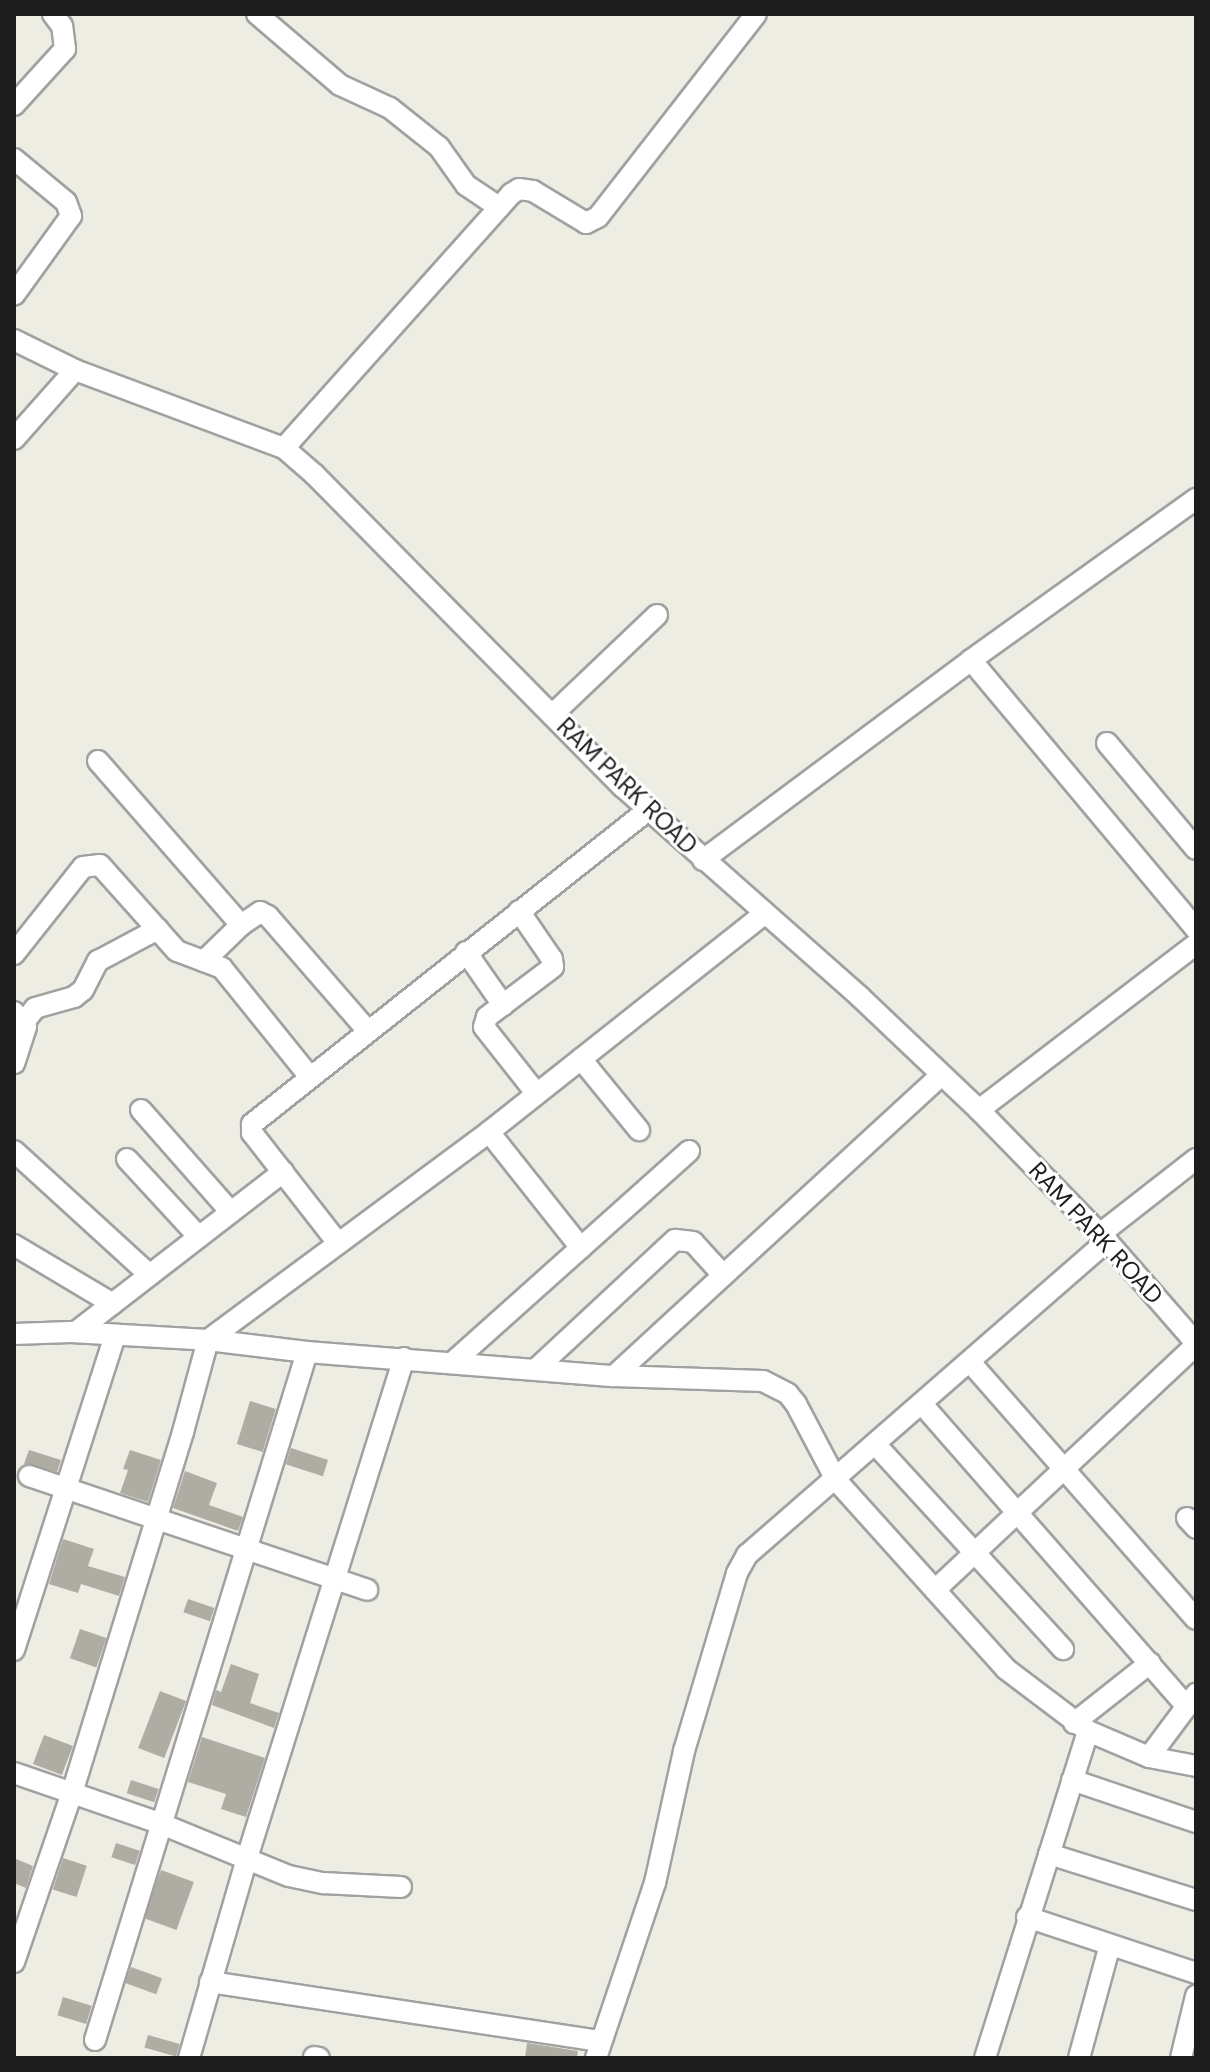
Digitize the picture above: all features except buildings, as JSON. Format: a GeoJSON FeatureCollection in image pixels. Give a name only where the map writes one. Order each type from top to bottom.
{"type":"FeatureCollection","features":[{"type":"Feature","properties":{"kind":"street"},"geometry":{"type":"LineString","coordinates":[[14,105],[65,49],[62,26],[53,14]]}},
{"type":"Feature","properties":{"kind":"street"},"geometry":{"type":"LineString","coordinates":[[257,14],[340,85],[390,108],[427,137],[449,157],[466,185],[499,207]]}},
{"type":"Feature","properties":{"kind":"street"},"geometry":{"type":"LineString","coordinates":[[284,448],[511,194],[526,189],[580,221],[593,221],[756,14]]}},
{"type":"Feature","properties":{"kind":"street"},"geometry":{"type":"LineString","coordinates":[[14,159],[66,202],[71,216],[14,295]]}},
{"type":"Feature","properties":{"kind":"street","name":"RAM PARK ROAD"},"geometry":{"type":"LineString","coordinates":[[14,340],[75,370],[284,448],[314,474],[648,810],[979,1110],[1103,1237],[1196,1344]]}},
{"type":"Feature","properties":{"kind":"street"},"geometry":{"type":"LineString","coordinates":[[14,439],[75,370]]}},
{"type":"Feature","properties":{"kind":"street"},"geometry":{"type":"LineString","coordinates":[[703,860],[971,660],[1196,499]]}},
{"type":"Feature","properties":{"kind":"street"},"geometry":{"type":"LineString","coordinates":[[552,715],[657,615]]}},
{"type":"Feature","properties":{"kind":"street"},"geometry":{"type":"LineString","coordinates":[[971,660],[1196,929]]}},
{"type":"Feature","properties":{"kind":"street"},"geometry":{"type":"LineString","coordinates":[[1107,743],[1196,849]]}},
{"type":"Feature","properties":{"kind":"street"},"geometry":{"type":"LineString","coordinates":[[98,761],[241,925]]}},
{"type":"Feature","properties":{"kind":"street"},"geometry":{"type":"LineString","coordinates":[[338,1243],[252,1133],[252,1124],[648,810]]}},
{"type":"Feature","properties":{"kind":"street"},"geometry":{"type":"LineString","coordinates":[[14,954],[88,864],[100,865],[177,951],[229,974],[310,1077]]}},
{"type":"Feature","properties":{"kind":"street"},"geometry":{"type":"LineString","coordinates":[[519,911],[554,963],[551,971],[487,1017],[484,1027],[537,1094]]}},
{"type":"Feature","properties":{"kind":"street"},"geometry":{"type":"LineString","coordinates":[[204,961],[241,925],[260,912],[268,916],[367,1030]]}},
{"type":"Feature","properties":{"kind":"street"},"geometry":{"type":"LineString","coordinates":[[14,1962],[72,1793],[157,1519],[208,1340],[489,1132],[765,913]]}},
{"type":"Feature","properties":{"kind":"street"},"geometry":{"type":"LineString","coordinates":[[14,1063],[25,1034],[20,1016],[35,1008],[74,997],[83,990],[98,961],[158,929]]}},
{"type":"Feature","properties":{"kind":"street"},"geometry":{"type":"LineString","coordinates":[[979,1110],[1196,944]]}},
{"type":"Feature","properties":{"kind":"street"},"geometry":{"type":"LineString","coordinates":[[466,952],[503,1005]]}},
{"type":"Feature","properties":{"kind":"street"},"geometry":{"type":"LineString","coordinates":[[581,1059],[639,1130]]}},
{"type":"Feature","properties":{"kind":"street"},"geometry":{"type":"LineString","coordinates":[[614,1376],[941,1075]]}},
{"type":"Feature","properties":{"kind":"street"},"geometry":{"type":"LineString","coordinates":[[141,1110],[231,1212]]}},
{"type":"Feature","properties":{"kind":"street"},"geometry":{"type":"LineString","coordinates":[[489,1132],[581,1248]]}},
{"type":"Feature","properties":{"kind":"street"},"geometry":{"type":"LineString","coordinates":[[14,1151],[150,1275]]}},
{"type":"Feature","properties":{"kind":"street"},"geometry":{"type":"LineString","coordinates":[[452,1363],[689,1151]]}},
{"type":"Feature","properties":{"kind":"street"},"geometry":{"type":"LineString","coordinates":[[127,1159],[199,1237]]}},
{"type":"Feature","properties":{"kind":"street"},"geometry":{"type":"LineString","coordinates":[[210,1982],[599,2050],[655,1883],[684,1751],[737,1573],[747,1555],[970,1362],[1103,1237],[1196,1159]]}},
{"type":"Feature","properties":{"kind":"street"},"geometry":{"type":"LineString","coordinates":[[76,1332],[283,1172]]}},
{"type":"Feature","properties":{"kind":"street"},"geometry":{"type":"LineString","coordinates":[[536,1369],[675,1240],[693,1242],[723,1275]]}},
{"type":"Feature","properties":{"kind":"street"},"geometry":{"type":"LineString","coordinates":[[14,1245],[113,1304]]}},
{"type":"Feature","properties":{"kind":"street"},"geometry":{"type":"LineString","coordinates":[[14,1334],[76,1332],[208,1340],[307,1352],[614,1376],[745,1378],[776,1386],[796,1404],[836,1480],[1006,1669],[1081,1727],[1149,1757],[1196,1766]]}},
{"type":"Feature","properties":{"kind":"street"},"geometry":{"type":"LineString","coordinates":[[14,1650],[115,1335]]}},
{"type":"Feature","properties":{"kind":"street"},"geometry":{"type":"LineString","coordinates":[[935,1590],[1196,1344]]}},
{"type":"Feature","properties":{"kind":"street"},"geometry":{"type":"LineString","coordinates":[[95,2040],[159,1823],[307,1352]]}},
{"type":"Feature","properties":{"kind":"street"},"geometry":{"type":"LineString","coordinates":[[189,2058],[247,1858],[404,1358]]}},
{"type":"Feature","properties":{"kind":"street"},"geometry":{"type":"LineString","coordinates":[[970,1362],[1196,1619]]}},
{"type":"Feature","properties":{"kind":"street"},"geometry":{"type":"LineString","coordinates":[[922,1404],[1150,1663],[1191,1700],[1149,1757]]}},
{"type":"Feature","properties":{"kind":"street"},"geometry":{"type":"LineString","coordinates":[[876,1445],[1063,1649]]}},
{"type":"Feature","properties":{"kind":"street"},"geometry":{"type":"LineString","coordinates":[[29,1476],[367,1590]]}},
{"type":"Feature","properties":{"kind":"street"},"geometry":{"type":"LineString","coordinates":[[985,2058],[1072,1780],[1081,1727],[1150,1663]]}},
{"type":"Feature","properties":{"kind":"street"},"geometry":{"type":"LineString","coordinates":[[14,1773],[159,1823],[289,1876],[323,1883],[401,1887]]}},
{"type":"Feature","properties":{"kind":"street"},"geometry":{"type":"LineString","coordinates":[[1072,1780],[1196,1822]]}},
{"type":"Feature","properties":{"kind":"street"},"geometry":{"type":"LineString","coordinates":[[1049,1854],[1196,1900]]}},
{"type":"Feature","properties":{"kind":"street"},"geometry":{"type":"LineString","coordinates":[[1027,1917],[1196,1973]]}},
{"type":"Feature","properties":{"kind":"street"},"geometry":{"type":"LineString","coordinates":[[1079,2058],[1110,1945]]}},
{"type":"Feature","properties":{"kind":"street"},"geometry":{"type":"LineString","coordinates":[[1181,2058],[1196,1996]]}}]}
